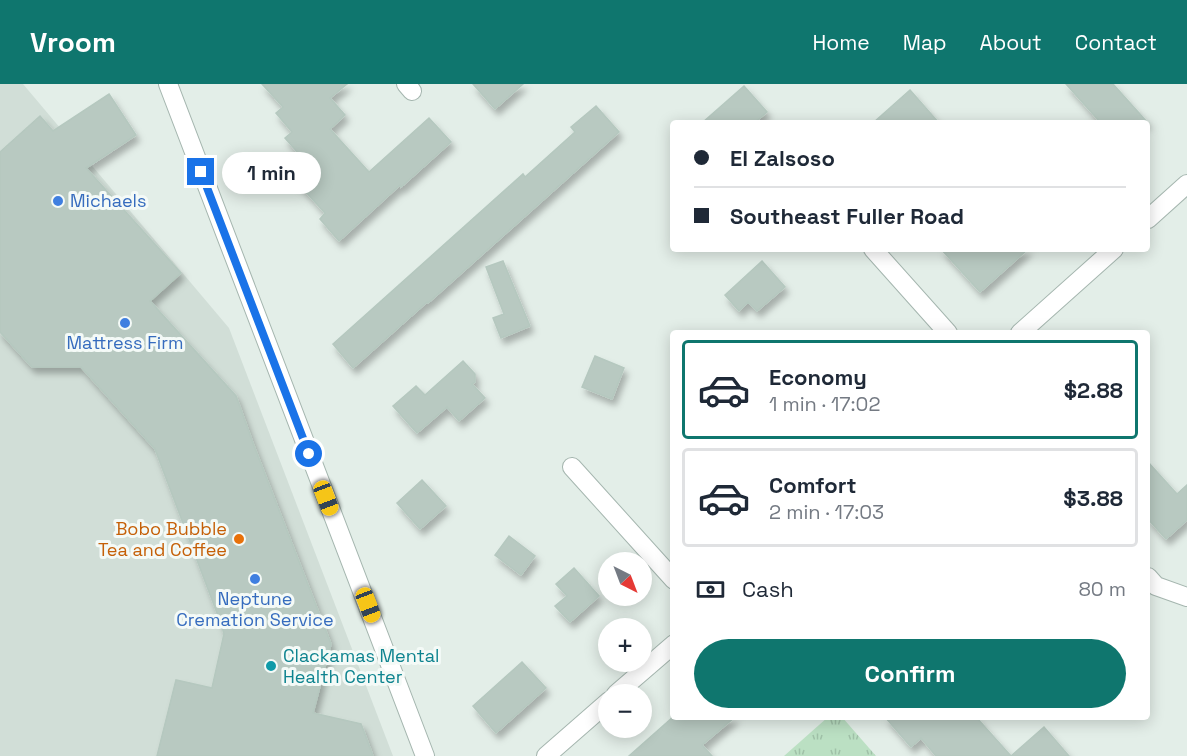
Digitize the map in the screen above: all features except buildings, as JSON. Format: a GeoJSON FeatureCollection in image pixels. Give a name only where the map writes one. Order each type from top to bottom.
{"type":"FeatureCollection","features":[{"type":"Feature","properties":{"kind":"street"},"geometry":{"type":"LineString","coordinates":[[168,84],[425,756]]}},
{"type":"Feature","properties":{"kind":"street"},"geometry":{"type":"LineString","coordinates":[[1150,217],[1187,184]]}},
{"type":"Feature","properties":{"kind":"street"},"geometry":{"type":"LineString","coordinates":[[876,252],[945,330]]}},
{"type":"Feature","properties":{"kind":"street"},"geometry":{"type":"LineString","coordinates":[[1023,330],[1111,252]]}},
{"type":"Feature","properties":{"kind":"street"},"geometry":{"type":"LineString","coordinates":[[572,466],[670,576]]}},
{"type":"Feature","properties":{"kind":"street"},"geometry":{"type":"LineString","coordinates":[[1150,580],[1155,586],[1187,597]]}},
{"type":"Feature","properties":{"kind":"street"},"geometry":{"type":"LineString","coordinates":[[628,684],[670,647]]}},
{"type":"Feature","properties":{"kind":"street"},"geometry":{"type":"LineString","coordinates":[[546,756],[598,711]]}},
{"type":"Feature","properties":{"kind":"shaded area"},"geometry":{"type":"Polygon","coordinates":[[[0,84],[23,84],[229,328],[393,756],[0,756],[0,84]]]}},
{"type":"Feature","properties":{"kind":"green space"},"geometry":{"type":"Polygon","coordinates":[[[825,720],[845,720],[876,756],[784,756],[825,720]]]}},
{"type":"Feature","properties":{"kind":"place","name":"Michaels"},"geometry":{"type":"Point","coordinates":[58,201]}},
{"type":"Feature","properties":{"kind":"place","name":"Mattress Firm"},"geometry":{"type":"Point","coordinates":[125,323]}},
{"type":"Feature","properties":{"kind":"place","name":"Bobo Bubble Tea and Coffee"},"geometry":{"type":"Point","coordinates":[239,539]}},
{"type":"Feature","properties":{"kind":"place","name":"Neptune Cremation Service"},"geometry":{"type":"Point","coordinates":[255,579]}},
{"type":"Feature","properties":{"kind":"place","name":"Clackamas Mental Health Center"},"geometry":{"type":"Point","coordinates":[271,666]}},
{"type":"Feature","properties":{"kind":"route"},"geometry":{"type":"LineString","coordinates":[[201,172],[309,454]]}}]}
